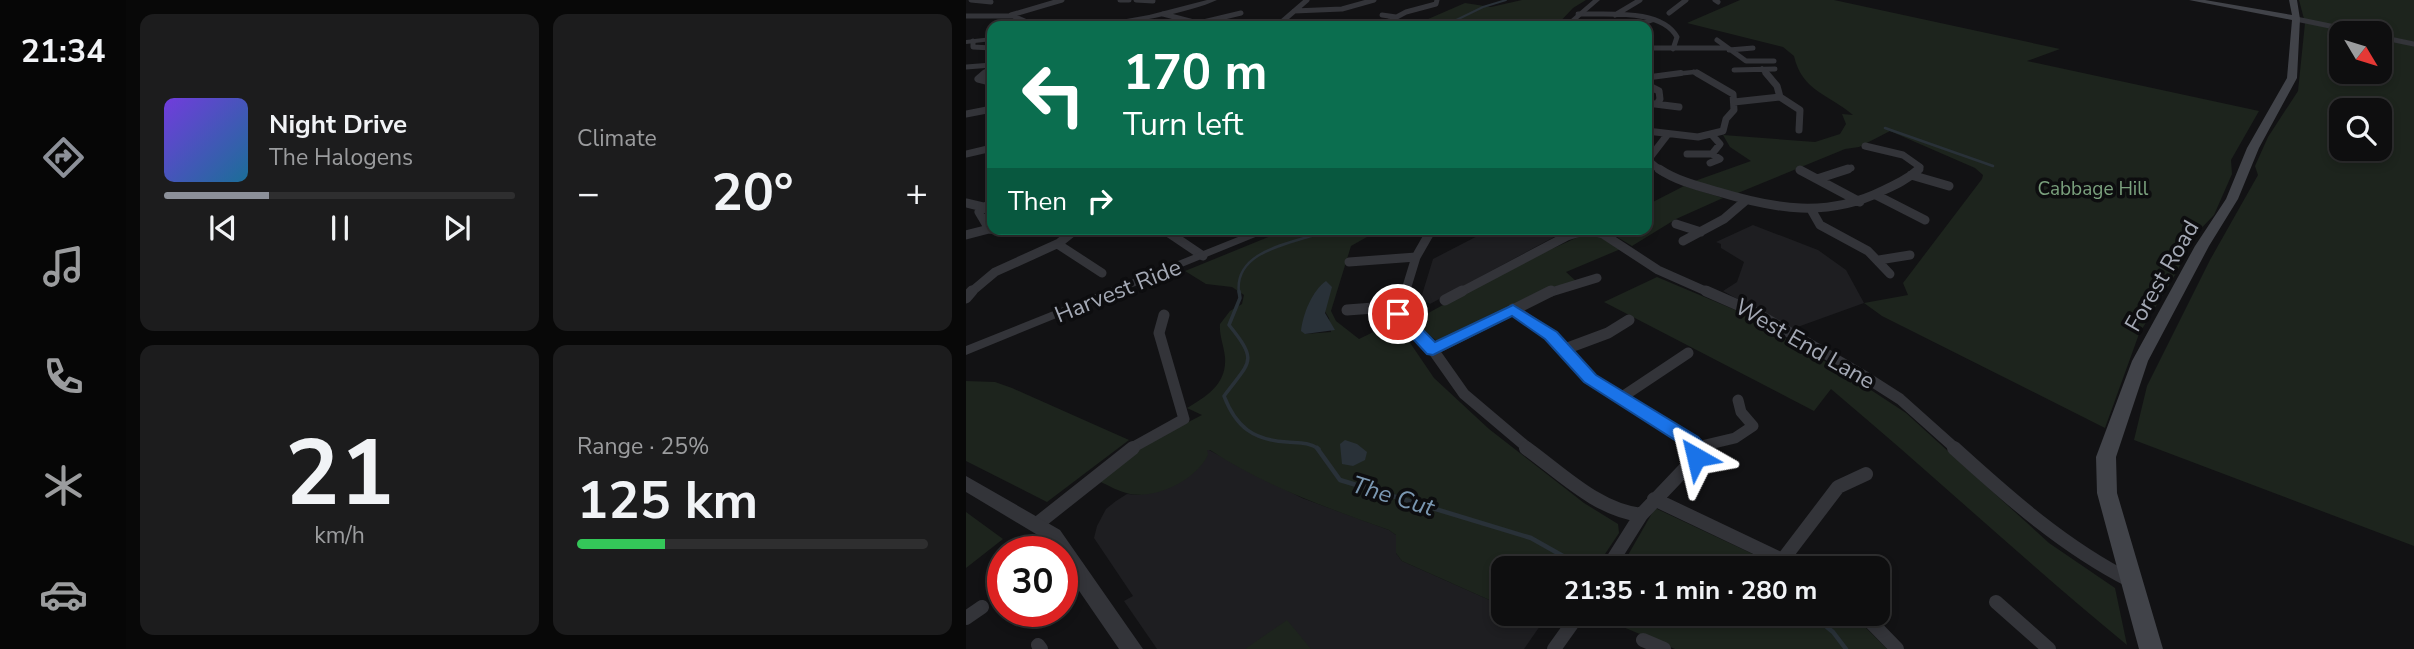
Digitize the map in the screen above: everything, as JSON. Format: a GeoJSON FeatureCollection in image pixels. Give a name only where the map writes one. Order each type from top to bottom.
{"type":"FeatureCollection","features":[{"type":"Feature","properties":{"kind":"main road"},"geometry":{"type":"LineString","coordinates":[[2193,0],[2296,19]]}},
{"type":"Feature","properties":{"kind":"main road","name":"Forest Road"},"geometry":{"type":"LineString","coordinates":[[2151,649],[2107,493],[2106,457],[2140,361],[2202,246],[2232,200],[2253,148],[2292,78],[2296,19],[2292,0]]}},
{"type":"Feature","properties":{"kind":"street"},"geometry":{"type":"LineString","coordinates":[[971,0],[991,2]]}},
{"type":"Feature","properties":{"kind":"street"},"geometry":{"type":"LineString","coordinates":[[1005,16],[1062,0]]}},
{"type":"Feature","properties":{"kind":"street"},"geometry":{"type":"LineString","coordinates":[[1120,0],[1129,0]]}},
{"type":"Feature","properties":{"kind":"street"},"geometry":{"type":"LineString","coordinates":[[1136,0],[1153,1]]}},
{"type":"Feature","properties":{"kind":"street"},"geometry":{"type":"LineString","coordinates":[[1120,21],[1163,14],[1214,0]]}},
{"type":"Feature","properties":{"kind":"street"},"geometry":{"type":"LineString","coordinates":[[1283,21],[1307,0]]}},
{"type":"Feature","properties":{"kind":"street"},"geometry":{"type":"LineString","coordinates":[[1294,11],[1342,9],[1374,0]]}},
{"type":"Feature","properties":{"kind":"street"},"geometry":{"type":"LineString","coordinates":[[1389,21],[1437,3],[1437,0]]}},
{"type":"Feature","properties":{"kind":"street"},"geometry":{"type":"LineString","coordinates":[[1571,21],[1597,0]]}},
{"type":"Feature","properties":{"kind":"street"},"geometry":{"type":"LineString","coordinates":[[1615,15],[1640,0]]}},
{"type":"Feature","properties":{"kind":"street"},"geometry":{"type":"LineString","coordinates":[[1669,13],[1686,0]]}},
{"type":"Feature","properties":{"kind":"street"},"geometry":{"type":"LineString","coordinates":[[1207,21],[1241,13]]}},
{"type":"Feature","properties":{"kind":"street"},"geometry":{"type":"LineString","coordinates":[[1163,14],[1191,21]]}},
{"type":"Feature","properties":{"kind":"street"},"geometry":{"type":"LineString","coordinates":[[1578,14],[1615,15],[1669,24],[1677,30],[1679,40],[1673,49]]}},
{"type":"Feature","properties":{"kind":"street"},"geometry":{"type":"LineString","coordinates":[[1382,15],[1396,17]]}},
{"type":"Feature","properties":{"kind":"street"},"geometry":{"type":"LineString","coordinates":[[966,16],[1005,16],[1030,21]]}},
{"type":"Feature","properties":{"kind":"street"},"geometry":{"type":"LineString","coordinates":[[2296,19],[2329,26]]}},
{"type":"Feature","properties":{"kind":"street"},"geometry":{"type":"LineString","coordinates":[[2392,39],[2414,44]]}},
{"type":"Feature","properties":{"kind":"street"},"geometry":{"type":"LineString","coordinates":[[1717,40],[1745,62],[1774,65],[1764,72],[1734,70]]}},
{"type":"Feature","properties":{"kind":"street"},"geometry":{"type":"LineString","coordinates":[[970,42],[973,47],[987,48]]}},
{"type":"Feature","properties":{"kind":"street"},"geometry":{"type":"LineString","coordinates":[[1652,48],[1753,48]]}},
{"type":"Feature","properties":{"kind":"street"},"geometry":{"type":"LineString","coordinates":[[966,67],[987,67]]}},
{"type":"Feature","properties":{"kind":"street"},"geometry":{"type":"LineString","coordinates":[[987,71],[978,79],[987,81]]}},
{"type":"Feature","properties":{"kind":"street"},"geometry":{"type":"LineString","coordinates":[[1652,77],[1694,72],[1733,94],[1734,106],[1723,131],[1712,135],[1652,132]]}},
{"type":"Feature","properties":{"kind":"street"},"geometry":{"type":"LineString","coordinates":[[1764,72],[1777,86],[1780,97],[1800,110],[1798,130]]}},
{"type":"Feature","properties":{"kind":"street"},"geometry":{"type":"LineString","coordinates":[[1652,88],[1661,95],[1657,104]]}},
{"type":"Feature","properties":{"kind":"street"},"geometry":{"type":"LineString","coordinates":[[1734,106],[1780,97]]}},
{"type":"Feature","properties":{"kind":"street"},"geometry":{"type":"LineString","coordinates":[[1652,104],[1679,107]]}},
{"type":"Feature","properties":{"kind":"street"},"geometry":{"type":"LineString","coordinates":[[966,114],[987,110]]}},
{"type":"Feature","properties":{"kind":"street"},"geometry":{"type":"LineString","coordinates":[[1652,154],[1668,134]]}},
{"type":"Feature","properties":{"kind":"street"},"geometry":{"type":"LineString","coordinates":[[1687,154],[1711,159],[1720,144],[1712,135]]}},
{"type":"Feature","properties":{"kind":"street"},"geometry":{"type":"LineString","coordinates":[[1652,165],[1680,180],[1745,201],[1777,209],[1812,211],[1860,202],[1911,175],[1920,167],[1906,157],[1865,146]]}},
{"type":"Feature","properties":{"kind":"street"},"geometry":{"type":"LineString","coordinates":[[966,154],[987,149]]}},
{"type":"Feature","properties":{"kind":"street"},"geometry":{"type":"LineString","coordinates":[[1817,179],[1851,168]]}},
{"type":"Feature","properties":{"kind":"street"},"geometry":{"type":"LineString","coordinates":[[1800,170],[1860,202]]}},
{"type":"Feature","properties":{"kind":"street"},"geometry":{"type":"LineString","coordinates":[[1911,175],[1949,186]]}},
{"type":"Feature","properties":{"kind":"street"},"geometry":{"type":"LineString","coordinates":[[1876,195],[1925,220]]}},
{"type":"Feature","properties":{"kind":"street"},"geometry":{"type":"LineString","coordinates":[[1683,241],[1724,219],[1745,201]]}},
{"type":"Feature","properties":{"kind":"street"},"geometry":{"type":"LineString","coordinates":[[966,203],[987,204]]}},
{"type":"Feature","properties":{"kind":"street"},"geometry":{"type":"LineString","coordinates":[[987,205],[979,212],[987,226]]}},
{"type":"Feature","properties":{"kind":"street"},"geometry":{"type":"LineString","coordinates":[[1812,211],[1816,221],[1840,233],[1879,260],[1890,274]]}},
{"type":"Feature","properties":{"kind":"street"},"geometry":{"type":"LineString","coordinates":[[1676,224],[1701,232]]}},
{"type":"Feature","properties":{"kind":"street"},"geometry":{"type":"LineString","coordinates":[[966,235],[987,230]]}},
{"type":"Feature","properties":{"kind":"street"},"geometry":{"type":"LineString","coordinates":[[966,298],[983,280],[1006,264],[1059,245],[1071,235]]}},
{"type":"Feature","properties":{"kind":"street"},"geometry":{"type":"LineString","coordinates":[[1173,235],[1203,256]]}},
{"type":"Feature","properties":{"kind":"street","name":"Harvest Ride"},"geometry":{"type":"LineString","coordinates":[[966,352],[1254,235]]}},
{"type":"Feature","properties":{"kind":"street"},"geometry":{"type":"LineString","coordinates":[[1429,235],[1416,257],[1398,314],[1404,323],[1433,350],[1464,394],[1520,443],[1602,503],[1624,513],[1641,514]]}},
{"type":"Feature","properties":{"kind":"street","name":"West End Lane"},"geometry":{"type":"LineString","coordinates":[[1445,300],[1569,235]]}},
{"type":"Feature","properties":{"kind":"street","name":"West End Lane"},"geometry":{"type":"LineString","coordinates":[[1603,235],[1658,270],[1756,313],[1874,382],[1909,407],[2005,494],[2055,535],[2092,561],[2133,581]]}},
{"type":"Feature","properties":{"kind":"street"},"geometry":{"type":"LineString","coordinates":[[1059,245],[1102,273]]}},
{"type":"Feature","properties":{"kind":"street"},"geometry":{"type":"LineString","coordinates":[[1879,260],[1910,255]]}},
{"type":"Feature","properties":{"kind":"street"},"geometry":{"type":"LineString","coordinates":[[1349,262],[1416,257]]}},
{"type":"Feature","properties":{"kind":"street"},"geometry":{"type":"LineString","coordinates":[[1433,350],[1555,289],[1597,278]]}},
{"type":"Feature","properties":{"kind":"street"},"geometry":{"type":"LineString","coordinates":[[1347,310],[1401,306]]}},
{"type":"Feature","properties":{"kind":"street"},"geometry":{"type":"LineString","coordinates":[[1513,309],[1551,336],[1590,379],[1697,447],[1738,437],[1749,431],[1753,426],[1741,412],[1738,400]]}},
{"type":"Feature","properties":{"kind":"street"},"geometry":{"type":"LineString","coordinates":[[1037,524],[1125,452],[1184,419],[1158,333],[1164,315]]}},
{"type":"Feature","properties":{"kind":"street"},"geometry":{"type":"LineString","coordinates":[[1565,349],[1608,333],[1629,320]]}},
{"type":"Feature","properties":{"kind":"street"},"geometry":{"type":"LineString","coordinates":[[1622,397],[1688,353]]}},
{"type":"Feature","properties":{"kind":"street"},"geometry":{"type":"LineString","coordinates":[[1615,556],[1641,514],[1696,457],[1697,447]]}},
{"type":"Feature","properties":{"kind":"street"},"geometry":{"type":"LineString","coordinates":[[1786,556],[1838,488],[1866,474]]}},
{"type":"Feature","properties":{"kind":"street"},"geometry":{"type":"LineString","coordinates":[[966,483],[1056,538],[1082,580],[1132,649]]}},
{"type":"Feature","properties":{"kind":"street"},"geometry":{"type":"LineString","coordinates":[[1654,499],[1780,556]]}},
{"type":"Feature","properties":{"kind":"street"},"geometry":{"type":"LineString","coordinates":[[1996,602],[2041,647]]}},
{"type":"Feature","properties":{"kind":"street"},"geometry":{"type":"LineString","coordinates":[[966,618],[982,607]]}},
{"type":"Feature","properties":{"kind":"street"},"geometry":{"type":"LineString","coordinates":[[1554,649],[1570,626]]}},
{"type":"Feature","properties":{"kind":"street"},"geometry":{"type":"LineString","coordinates":[[1875,626],[1897,649]]}},
{"type":"Feature","properties":{"kind":"street"},"geometry":{"type":"LineString","coordinates":[[1643,640],[1664,649]]}},
{"type":"Feature","properties":{"kind":"shaded area"},"geometry":{"type":"Polygon","coordinates":[[[1753,225],[1818,250],[1846,270],[1864,303],[1792,329],[1723,291],[1737,282],[1744,262],[1716,242],[1753,225]]]}},
{"type":"Feature","properties":{"kind":"shaded area"},"geometry":{"type":"Polygon","coordinates":[[[1479,235],[1558,235],[1430,304],[1421,298],[1433,259],[1479,235]]]}},
{"type":"Feature","properties":{"kind":"shaded area"},"geometry":{"type":"Polygon","coordinates":[[[1326,281],[1332,287],[1325,313],[1335,330],[1305,334],[1301,331],[1306,310],[1316,291],[1326,281]]]}},
{"type":"Feature","properties":{"kind":"shaded area"},"geometry":{"type":"Polygon","coordinates":[[[1345,440],[1357,444],[1367,452],[1365,460],[1353,466],[1342,464],[1340,444],[1345,440]]]}},
{"type":"Feature","properties":{"kind":"shaded area"},"geometry":{"type":"Polygon","coordinates":[[[1207,449],[1302,498],[1389,530],[1396,535],[1396,553],[1402,561],[1491,601],[1491,626],[1540,626],[1524,649],[1157,649],[1124,601],[1133,596],[1094,538],[1106,509],[1127,494],[1139,495],[1207,449]]]}},
{"type":"Feature","properties":{"kind":"green space"},"geometry":{"type":"Polygon","coordinates":[[[1522,0],[1586,0],[1573,8],[1561,21],[1424,21],[1465,3],[1491,7],[1522,0]]]}},
{"type":"Feature","properties":{"kind":"green space","name":"Cabbage Hill"},"geometry":{"type":"Polygon","coordinates":[[[1740,0],[1834,0],[2060,49],[2027,61],[2259,111],[2231,160],[2232,174],[2214,215],[2189,241],[2178,270],[2139,334],[2105,428],[1882,316],[1864,303],[1908,295],[1903,283],[1982,179],[1983,175],[1975,168],[1890,131],[1859,147],[1845,149],[1733,195],[1692,182],[1751,161],[1730,147],[1723,135],[1815,142],[1840,134],[1846,124],[1842,114],[1853,115],[1810,85],[1798,68],[1794,56],[1783,47],[1687,23],[1740,0]]]}},
{"type":"Feature","properties":{"kind":"green space"},"geometry":{"type":"Polygon","coordinates":[[[2299,0],[2414,0],[2414,42],[2392,37],[2392,21],[2329,21],[2329,24],[2304,19],[2299,0]]]}},
{"type":"Feature","properties":{"kind":"green space"},"geometry":{"type":"Polygon","coordinates":[[[2305,23],[2329,28],[2329,84],[2392,84],[2392,40],[2414,45],[2414,546],[2134,440],[2147,386],[2210,260],[2258,175],[2255,166],[2268,137],[2298,91],[2305,23]]]}},
{"type":"Feature","properties":{"kind":"green space"},"geometry":{"type":"Polygon","coordinates":[[[1684,186],[1723,198],[1676,219],[1652,234],[1652,202],[1684,186]]]}},
{"type":"Feature","properties":{"kind":"green space"},"geometry":{"type":"Polygon","coordinates":[[[1273,235],[1370,235],[1351,246],[1331,311],[1336,321],[1359,339],[1392,323],[1400,328],[1434,378],[1489,429],[1584,503],[1618,524],[1619,533],[1604,556],[1491,556],[1491,601],[1402,561],[1396,553],[1396,535],[1389,530],[1274,485],[1210,450],[1207,450],[1208,455],[1202,464],[1185,480],[1152,494],[1130,494],[1099,481],[1134,450],[1202,415],[1187,408],[1208,394],[1223,375],[1225,357],[1220,324],[1230,311],[1242,304],[1244,295],[1232,287],[1206,284],[1185,271],[1273,235]],[[1314,294],[1305,334],[1331,332],[1329,318],[1314,294]]]}},
{"type":"Feature","properties":{"kind":"green space"},"geometry":{"type":"Polygon","coordinates":[[[1583,235],[1599,235],[1623,248],[1566,272],[1577,282],[1546,288],[1437,341],[1412,322],[1512,267],[1583,235]]]}},
{"type":"Feature","properties":{"kind":"green space"},"geometry":{"type":"Polygon","coordinates":[[[1614,235],[1650,235],[1632,246],[1614,235]]]}},
{"type":"Feature","properties":{"kind":"green space"},"geometry":{"type":"Polygon","coordinates":[[[1657,277],[1740,312],[1845,373],[1906,413],[2049,543],[2115,588],[2127,645],[1831,389],[1814,411],[1604,302],[1657,277]]]}},
{"type":"Feature","properties":{"kind":"green space"},"geometry":{"type":"Polygon","coordinates":[[[966,381],[995,382],[1012,388],[1129,440],[1047,502],[966,461],[966,381]]]}},
{"type":"Feature","properties":{"kind":"green space"},"geometry":{"type":"Polygon","coordinates":[[[1655,508],[1757,556],[1627,556],[1655,508]]]}},
{"type":"Feature","properties":{"kind":"green space"},"geometry":{"type":"Polygon","coordinates":[[[966,512],[999,536],[987,536],[987,552],[966,568],[966,512]]]}},
{"type":"Feature","properties":{"kind":"green space"},"geometry":{"type":"Polygon","coordinates":[[[1287,620],[1311,649],[1245,649],[1287,620]]]}},
{"type":"Feature","properties":{"kind":"green space"},"geometry":{"type":"Polygon","coordinates":[[[1621,626],[1864,626],[1887,649],[1675,649],[1621,626]]]}},
{"type":"Feature","properties":{"kind":"waterway","name":"The Cut"},"geometry":{"type":"LineString","coordinates":[[1454,21],[1483,7],[1506,0]]}},
{"type":"Feature","properties":{"kind":"waterway"},"geometry":{"type":"LineString","coordinates":[[1885,128],[1993,166]]}},
{"type":"Feature","properties":{"kind":"waterway","name":"The Cut"},"geometry":{"type":"LineString","coordinates":[[1239,292],[1240,278],[1246,266],[1257,256],[1313,235]]}},
{"type":"Feature","properties":{"kind":"waterway","name":"The Cut"},"geometry":{"type":"LineString","coordinates":[[1239,292],[1240,298],[1229,325],[1245,347],[1247,361],[1245,368],[1224,396],[1229,407],[1240,424],[1255,435],[1317,448]]}},
{"type":"Feature","properties":{"kind":"waterway","name":"The Cut"},"geometry":{"type":"LineString","coordinates":[[1317,448],[1340,480],[1531,538],[1563,556]]}},
{"type":"Feature","properties":{"kind":"waterway","name":"The Cut"},"geometry":{"type":"LineString","coordinates":[[1826,626],[1846,649]]}},
{"type":"Feature","properties":{"kind":"route"},"geometry":{"type":"LineString","coordinates":[[1398,314],[1433,350],[1513,309],[1551,336],[1590,379],[1691,442],[1697,447],[1696,457]]}}]}
